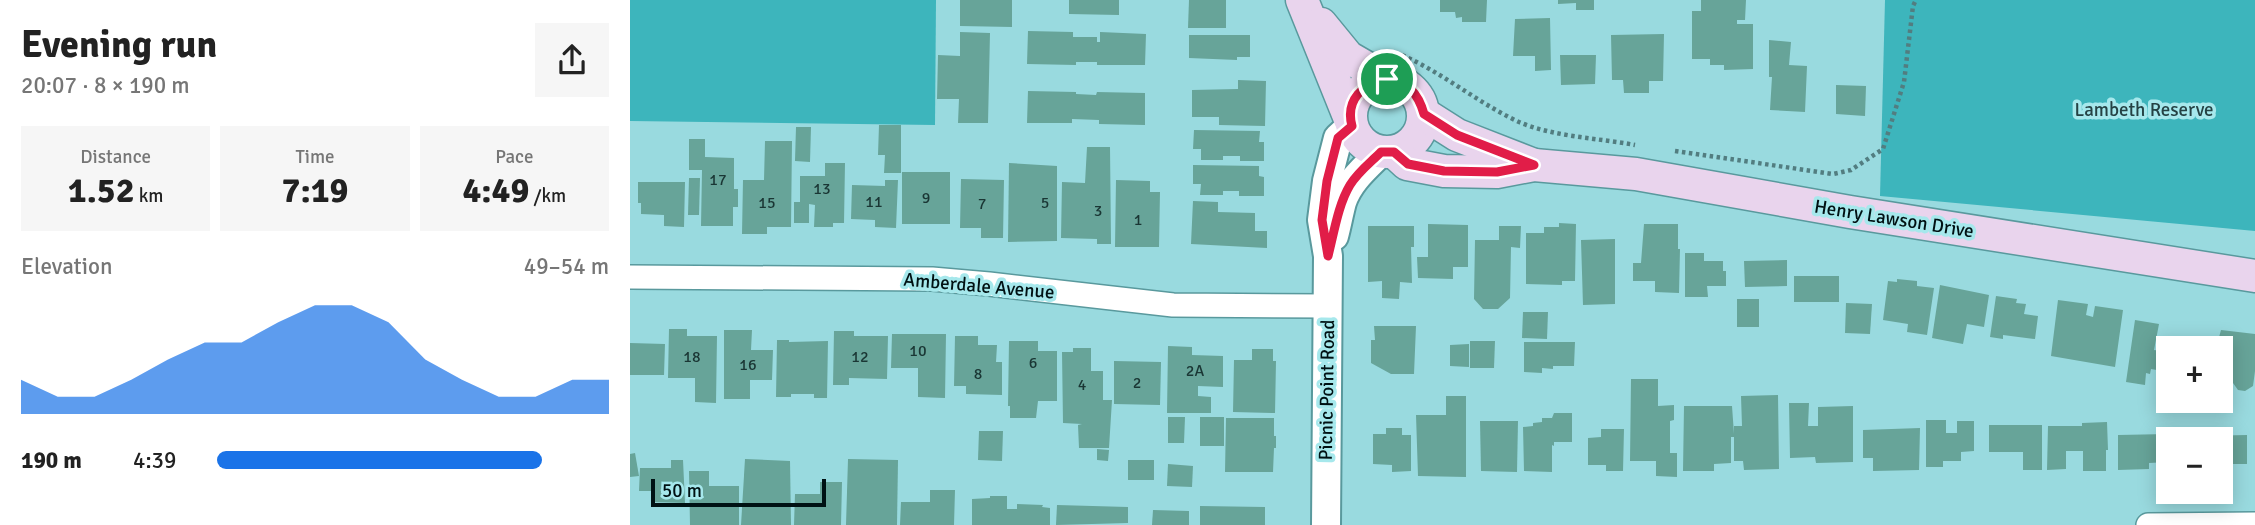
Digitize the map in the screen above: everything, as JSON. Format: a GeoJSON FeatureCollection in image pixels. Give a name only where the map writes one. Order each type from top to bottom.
{"type":"FeatureCollection","features":[{"type":"Feature","properties":{"kind":"main road"},"geometry":{"type":"LineString","coordinates":[[1302,1],[1348,57],[1390,65],[1400,81],[1412,89],[1420,100],[1424,114],[1422,126],[1416,138],[1406,147],[1388,152],[1365,146],[1354,133],[1302,1]]}},
{"type":"Feature","properties":{"kind":"main road"},"geometry":{"type":"LineString","coordinates":[[1351,122],[1351,107],[1356,96],[1390,65]]}},
{"type":"Feature","properties":{"kind":"main road","name":"Henry Lawson Drive"},"geometry":{"type":"LineString","coordinates":[[1424,114],[1457,135],[1534,165]]}},
{"type":"Feature","properties":{"kind":"main road","name":"Henry Lawson Drive"},"geometry":{"type":"LineString","coordinates":[[1388,152],[1408,164],[1444,171],[1497,172],[1534,165],[1654,177],[1850,212],[2255,276]]}},
{"type":"Feature","properties":{"kind":"street","name":"Picnic Point Road"},"geometry":{"type":"LineString","coordinates":[[1326,525],[1328,256],[1322,220],[1327,181],[1338,138],[1351,122]]}},
{"type":"Feature","properties":{"kind":"street","name":"Picnic Point Road"},"geometry":{"type":"LineString","coordinates":[[1328,256],[1343,201],[1350,186],[1360,172],[1388,152]]}},
{"type":"Feature","properties":{"kind":"street","name":"Amberdale Avenue"},"geometry":{"type":"LineString","coordinates":[[630,277],[932,279],[1173,305],[1328,306]]}},
{"type":"Feature","properties":{"kind":"street"},"geometry":{"type":"LineString","coordinates":[[2148,525],[2255,524]]}},
{"type":"Feature","properties":{"kind":"path"},"geometry":{"type":"LineString","coordinates":[[1674,151],[1833,174],[1851,170],[1873,157],[1883,149],[1904,82],[1913,5],[1916,0]]}},
{"type":"Feature","properties":{"kind":"path"},"geometry":{"type":"LineString","coordinates":[[1390,65],[1417,62],[1483,103],[1523,123],[1557,132],[1639,145]]}},
{"type":"Feature","properties":{"kind":"green space"},"geometry":{"type":"Polygon","coordinates":[[[630,0],[936,0],[935,125],[630,121],[630,0]]]}},
{"type":"Feature","properties":{"kind":"green space","name":"Lambeth Reserve"},"geometry":{"type":"Polygon","coordinates":[[[1885,0],[2255,0],[2255,231],[1880,196],[1885,0]]]}},
{"type":"Feature","properties":{"kind":"building"},"geometry":{"type":"Polygon","coordinates":[[[960,0],[1012,0],[1012,27],[960,26],[960,0]]]}},
{"type":"Feature","properties":{"kind":"building"},"geometry":{"type":"Polygon","coordinates":[[[1069,0],[1119,0],[1119,15],[1069,14],[1069,0]]]}},
{"type":"Feature","properties":{"kind":"building"},"geometry":{"type":"Polygon","coordinates":[[[1189,0],[1226,0],[1226,28],[1188,28],[1189,0]]]}},
{"type":"Feature","properties":{"kind":"building"},"geometry":{"type":"Polygon","coordinates":[[[1440,0],[1487,0],[1486,22],[1462,22],[1462,17],[1456,18],[1455,12],[1440,12],[1440,0]]]}},
{"type":"Feature","properties":{"kind":"building"},"geometry":{"type":"Polygon","coordinates":[[[1558,0],[1594,0],[1594,10],[1576,10],[1576,3],[1558,4],[1558,0]]]}},
{"type":"Feature","properties":{"kind":"building"},"geometry":{"type":"Polygon","coordinates":[[[1701,0],[1746,0],[1745,20],[1737,20],[1737,24],[1753,24],[1753,69],[1724,70],[1724,65],[1710,65],[1710,59],[1692,59],[1692,11],[1701,11],[1701,0]]]}},
{"type":"Feature","properties":{"kind":"building"},"geometry":{"type":"Polygon","coordinates":[[[1550,18],[1551,70],[1535,71],[1535,56],[1513,56],[1515,19],[1550,18]]]}},
{"type":"Feature","properties":{"kind":"building"},"geometry":{"type":"Polygon","coordinates":[[[1028,31],[1073,32],[1073,37],[1097,37],[1097,42],[1100,42],[1100,32],[1146,34],[1145,65],[1097,65],[1097,62],[1076,62],[1076,65],[1027,64],[1028,31]]]}},
{"type":"Feature","properties":{"kind":"building"},"geometry":{"type":"Polygon","coordinates":[[[960,32],[990,33],[988,123],[958,123],[959,99],[937,99],[938,55],[960,56],[960,32]]]}},
{"type":"Feature","properties":{"kind":"building"},"geometry":{"type":"Polygon","coordinates":[[[1664,34],[1663,81],[1649,81],[1649,93],[1624,93],[1623,80],[1612,80],[1611,35],[1664,34]]]}},
{"type":"Feature","properties":{"kind":"building"},"geometry":{"type":"Polygon","coordinates":[[[1189,35],[1250,35],[1250,57],[1237,57],[1237,60],[1189,58],[1189,35]]]}},
{"type":"Feature","properties":{"kind":"building"},"geometry":{"type":"Polygon","coordinates":[[[1769,40],[1791,42],[1789,65],[1807,66],[1805,112],[1770,110],[1772,77],[1769,77],[1769,40]]]}},
{"type":"Feature","properties":{"kind":"building"},"geometry":{"type":"Polygon","coordinates":[[[1560,55],[1596,55],[1595,84],[1561,85],[1560,55]]]}},
{"type":"Feature","properties":{"kind":"building"},"geometry":{"type":"Polygon","coordinates":[[[1238,80],[1266,81],[1265,126],[1219,125],[1219,117],[1192,117],[1192,90],[1238,89],[1238,80]]]}},
{"type":"Feature","properties":{"kind":"building"},"geometry":{"type":"Polygon","coordinates":[[[1836,85],[1866,86],[1865,116],[1836,114],[1836,85]]]}},
{"type":"Feature","properties":{"kind":"building"},"geometry":{"type":"Polygon","coordinates":[[[1028,91],[1096,95],[1097,92],[1145,93],[1145,125],[1099,124],[1099,120],[1072,119],[1072,123],[1027,123],[1028,91]]]}},
{"type":"Feature","properties":{"kind":"building"},"geometry":{"type":"Polygon","coordinates":[[[879,125],[901,125],[901,173],[884,173],[885,155],[878,155],[879,125]]]}},
{"type":"Feature","properties":{"kind":"building"},"geometry":{"type":"Polygon","coordinates":[[[796,127],[811,127],[810,162],[795,161],[796,127]]]}},
{"type":"Feature","properties":{"kind":"building"},"geometry":{"type":"Polygon","coordinates":[[[1194,130],[1260,131],[1259,142],[1264,142],[1264,161],[1240,161],[1240,156],[1223,156],[1223,160],[1201,160],[1201,149],[1193,149],[1194,130]]]}},
{"type":"Feature","properties":{"kind":"building"},"geometry":{"type":"Polygon","coordinates":[[[689,139],[705,139],[705,157],[734,158],[734,189],[738,189],[738,207],[733,207],[733,226],[701,226],[702,170],[689,170],[689,139]]]}},
{"type":"Feature","properties":{"kind":"building"},"geometry":{"type":"Polygon","coordinates":[[[765,141],[792,141],[791,227],[767,227],[767,234],[742,234],[743,180],[764,180],[765,141]]]}},
{"type":"Feature","properties":{"kind":"building"},"geometry":{"type":"Polygon","coordinates":[[[1087,147],[1110,147],[1111,244],[1097,244],[1097,239],[1061,238],[1062,182],[1085,183],[1087,147]]]}},
{"type":"Feature","properties":{"kind":"building"},"geometry":{"type":"Polygon","coordinates":[[[825,163],[845,163],[844,223],[833,223],[833,227],[814,227],[815,205],[809,204],[809,223],[794,223],[794,202],[800,202],[800,176],[825,176],[825,163]]]}},
{"type":"Feature","properties":{"kind":"building"},"geometry":{"type":"Polygon","coordinates":[[[1009,163],[1057,166],[1057,241],[1008,242],[1009,163]]]}},
{"type":"Feature","properties":{"kind":"building"},"geometry":{"type":"Polygon","coordinates":[[[1193,165],[1259,166],[1259,176],[1264,177],[1264,196],[1239,196],[1239,191],[1223,191],[1223,195],[1200,195],[1201,184],[1193,184],[1193,165]]]}},
{"type":"Feature","properties":{"kind":"building"},"geometry":{"type":"Polygon","coordinates":[[[902,172],[950,172],[950,224],[902,224],[902,172]]]}},
{"type":"Feature","properties":{"kind":"building"},"geometry":{"type":"Polygon","coordinates":[[[689,178],[700,178],[699,215],[688,215],[689,178]]]}},
{"type":"Feature","properties":{"kind":"building"},"geometry":{"type":"Polygon","coordinates":[[[961,179],[1004,180],[1003,238],[981,238],[981,228],[960,228],[961,179]]]}},
{"type":"Feature","properties":{"kind":"building"},"geometry":{"type":"Polygon","coordinates":[[[885,180],[898,180],[896,228],[875,227],[875,220],[851,219],[852,185],[885,186],[885,180]]]}},
{"type":"Feature","properties":{"kind":"building"},"geometry":{"type":"Polygon","coordinates":[[[1116,180],[1150,181],[1150,192],[1160,192],[1159,247],[1115,247],[1116,180]]]}},
{"type":"Feature","properties":{"kind":"building"},"geometry":{"type":"Polygon","coordinates":[[[638,182],[685,182],[684,227],[664,226],[664,215],[641,214],[638,182]]]}},
{"type":"Feature","properties":{"kind":"building"},"geometry":{"type":"Polygon","coordinates":[[[1193,201],[1218,202],[1218,212],[1255,213],[1255,231],[1267,231],[1267,248],[1191,244],[1193,201]]]}},
{"type":"Feature","properties":{"kind":"building"},"geometry":{"type":"Polygon","coordinates":[[[1559,223],[1576,224],[1575,281],[1562,281],[1562,285],[1526,284],[1526,233],[1544,233],[1544,227],[1559,227],[1559,223]]]}},
{"type":"Feature","properties":{"kind":"building"},"geometry":{"type":"Polygon","coordinates":[[[1428,224],[1468,225],[1468,267],[1453,267],[1453,279],[1418,278],[1417,257],[1428,257],[1428,224]]]}},
{"type":"Feature","properties":{"kind":"building"},"geometry":{"type":"Polygon","coordinates":[[[1644,224],[1678,224],[1679,293],[1655,292],[1655,281],[1633,281],[1633,263],[1641,263],[1644,224]]]}},
{"type":"Feature","properties":{"kind":"building"},"geometry":{"type":"Polygon","coordinates":[[[1368,226],[1414,226],[1414,247],[1411,247],[1412,283],[1400,282],[1399,299],[1382,298],[1382,281],[1368,282],[1368,226]]]}},
{"type":"Feature","properties":{"kind":"building"},"geometry":{"type":"Polygon","coordinates":[[[1499,226],[1521,226],[1520,248],[1511,247],[1510,298],[1498,309],[1483,309],[1474,299],[1475,240],[1499,240],[1499,226]]]}},
{"type":"Feature","properties":{"kind":"building"},"geometry":{"type":"Polygon","coordinates":[[[1615,239],[1615,304],[1583,305],[1581,240],[1615,239]]]}},
{"type":"Feature","properties":{"kind":"building"},"geometry":{"type":"Polygon","coordinates":[[[1685,253],[1704,253],[1704,261],[1723,261],[1726,286],[1707,286],[1708,297],[1685,297],[1685,253]]]}},
{"type":"Feature","properties":{"kind":"building"},"geometry":{"type":"Polygon","coordinates":[[[1787,260],[1787,286],[1745,287],[1744,261],[1787,260]]]}},
{"type":"Feature","properties":{"kind":"building"},"geometry":{"type":"Polygon","coordinates":[[[1794,276],[1839,276],[1839,302],[1794,302],[1794,276]]]}},
{"type":"Feature","properties":{"kind":"building"},"geometry":{"type":"Polygon","coordinates":[[[1897,279],[1917,281],[1917,286],[1934,288],[1927,335],[1907,332],[1908,324],[1883,320],[1888,281],[1897,282],[1897,279]]]}},
{"type":"Feature","properties":{"kind":"building"},"geometry":{"type":"Polygon","coordinates":[[[1940,285],[1989,295],[1984,327],[1967,324],[1963,344],[1932,338],[1940,285]]]}},
{"type":"Feature","properties":{"kind":"building"},"geometry":{"type":"Polygon","coordinates":[[[1996,296],[2017,299],[2016,303],[2026,304],[2024,314],[2038,316],[2035,339],[2003,335],[2003,339],[1990,337],[1996,296]]]}},
{"type":"Feature","properties":{"kind":"building"},"geometry":{"type":"Polygon","coordinates":[[[1737,299],[1759,299],[1759,327],[1737,327],[1737,299]]]}},
{"type":"Feature","properties":{"kind":"building"},"geometry":{"type":"Polygon","coordinates":[[[2058,300],[2088,304],[2086,315],[2093,317],[2095,306],[2123,310],[2115,367],[2051,356],[2058,300]]]}},
{"type":"Feature","properties":{"kind":"building"},"geometry":{"type":"Polygon","coordinates":[[[1846,303],[1872,304],[1870,334],[1845,333],[1846,303]]]}},
{"type":"Feature","properties":{"kind":"building"},"geometry":{"type":"Polygon","coordinates":[[[1523,312],[1548,312],[1547,339],[1522,338],[1523,312]]]}},
{"type":"Feature","properties":{"kind":"building"},"geometry":{"type":"Polygon","coordinates":[[[2135,320],[2159,324],[2154,350],[2156,370],[2151,369],[2150,374],[2146,373],[2145,385],[2126,382],[2135,320]]]}},
{"type":"Feature","properties":{"kind":"building"},"geometry":{"type":"Polygon","coordinates":[[[1374,326],[1416,326],[1414,374],[1391,374],[1371,363],[1371,340],[1375,340],[1374,326]]]}},
{"type":"Feature","properties":{"kind":"building"},"geometry":{"type":"Polygon","coordinates":[[[669,329],[687,329],[687,336],[717,336],[716,403],[695,402],[695,378],[668,378],[669,329]]]}},
{"type":"Feature","properties":{"kind":"building"},"geometry":{"type":"Polygon","coordinates":[[[724,330],[752,330],[751,350],[773,350],[772,380],[750,380],[750,399],[724,399],[724,330]]]}},
{"type":"Feature","properties":{"kind":"building"},"geometry":{"type":"Polygon","coordinates":[[[2221,330],[2255,334],[2253,386],[2245,391],[2238,390],[2233,383],[2233,336],[2219,336],[2221,330]]]}},
{"type":"Feature","properties":{"kind":"building"},"geometry":{"type":"Polygon","coordinates":[[[834,331],[854,331],[854,336],[888,336],[887,379],[849,378],[849,385],[833,385],[834,331]]]}},
{"type":"Feature","properties":{"kind":"building"},"geometry":{"type":"Polygon","coordinates":[[[892,334],[946,334],[945,398],[918,397],[918,368],[891,368],[892,334]]]}},
{"type":"Feature","properties":{"kind":"building"},"geometry":{"type":"Polygon","coordinates":[[[955,336],[978,336],[978,345],[997,345],[996,362],[1002,362],[1002,395],[966,394],[966,386],[954,386],[955,336]]]}},
{"type":"Feature","properties":{"kind":"building"},"geometry":{"type":"Polygon","coordinates":[[[777,340],[828,341],[827,398],[814,398],[814,394],[776,397],[777,340]]]}},
{"type":"Feature","properties":{"kind":"building"},"geometry":{"type":"Polygon","coordinates":[[[1009,341],[1038,341],[1038,351],[1057,351],[1057,401],[1038,401],[1036,418],[1010,418],[1009,341]]]}},
{"type":"Feature","properties":{"kind":"building"},"geometry":{"type":"Polygon","coordinates":[[[1470,341],[1495,341],[1494,368],[1470,368],[1470,341]]]}},
{"type":"Feature","properties":{"kind":"building"},"geometry":{"type":"Polygon","coordinates":[[[1524,342],[1575,342],[1574,366],[1542,368],[1542,373],[1524,372],[1524,342]]]}},
{"type":"Feature","properties":{"kind":"building"},"geometry":{"type":"Polygon","coordinates":[[[630,343],[665,344],[664,375],[630,375],[630,343]]]}},
{"type":"Feature","properties":{"kind":"building"},"geometry":{"type":"Polygon","coordinates":[[[1469,344],[1469,367],[1450,366],[1450,345],[1469,344]]]}},
{"type":"Feature","properties":{"kind":"building"},"geometry":{"type":"Polygon","coordinates":[[[1168,346],[1192,347],[1192,355],[1223,356],[1223,387],[1198,386],[1198,396],[1211,397],[1211,413],[1167,413],[1168,346]]]}},
{"type":"Feature","properties":{"kind":"building"},"geometry":{"type":"Polygon","coordinates":[[[1073,348],[1091,348],[1091,371],[1103,371],[1103,400],[1112,400],[1109,448],[1079,448],[1078,425],[1082,424],[1063,423],[1062,352],[1073,352],[1073,348]]]}},
{"type":"Feature","properties":{"kind":"building"},"geometry":{"type":"Polygon","coordinates":[[[1252,349],[1273,349],[1273,361],[1276,361],[1275,413],[1233,412],[1234,360],[1252,360],[1252,349]]]}},
{"type":"Feature","properties":{"kind":"building"},"geometry":{"type":"Polygon","coordinates":[[[1114,361],[1161,362],[1160,405],[1114,404],[1114,361]]]}},
{"type":"Feature","properties":{"kind":"building"},"geometry":{"type":"Polygon","coordinates":[[[1631,379],[1658,379],[1658,406],[1674,405],[1674,420],[1670,421],[1670,453],[1677,453],[1677,477],[1656,476],[1656,461],[1630,461],[1631,379]]]}},
{"type":"Feature","properties":{"kind":"building"},"geometry":{"type":"Polygon","coordinates":[[[1778,395],[1779,469],[1744,470],[1743,461],[1734,461],[1734,437],[1731,437],[1731,463],[1714,464],[1714,471],[1683,471],[1684,406],[1732,406],[1734,434],[1734,426],[1742,426],[1741,396],[1778,395]]]}},
{"type":"Feature","properties":{"kind":"building"},"geometry":{"type":"Polygon","coordinates":[[[1446,396],[1466,396],[1466,477],[1418,476],[1416,415],[1446,415],[1446,396]]]}},
{"type":"Feature","properties":{"kind":"building"},"geometry":{"type":"Polygon","coordinates":[[[1789,403],[1809,403],[1808,426],[1818,426],[1818,407],[1853,406],[1853,462],[1816,463],[1815,457],[1790,458],[1789,403]]]}},
{"type":"Feature","properties":{"kind":"building"},"geometry":{"type":"Polygon","coordinates":[[[1554,413],[1572,413],[1572,442],[1554,442],[1554,446],[1552,445],[1552,472],[1524,471],[1523,427],[1542,422],[1542,418],[1552,418],[1554,413]]]}},
{"type":"Feature","properties":{"kind":"building"},"geometry":{"type":"Polygon","coordinates":[[[1168,417],[1185,417],[1184,443],[1168,443],[1168,417]]]}},
{"type":"Feature","properties":{"kind":"building"},"geometry":{"type":"Polygon","coordinates":[[[1200,417],[1224,417],[1224,446],[1200,446],[1200,417]]]}},
{"type":"Feature","properties":{"kind":"building"},"geometry":{"type":"Polygon","coordinates":[[[1226,418],[1274,418],[1276,448],[1273,472],[1225,472],[1226,418]]]}},
{"type":"Feature","properties":{"kind":"building"},"geometry":{"type":"Polygon","coordinates":[[[1926,420],[1946,420],[1946,433],[1957,433],[1957,421],[1974,421],[1974,451],[1961,452],[1961,461],[1943,461],[1943,467],[1926,467],[1926,420]]]}},
{"type":"Feature","properties":{"kind":"building"},"geometry":{"type":"Polygon","coordinates":[[[1480,421],[1518,421],[1517,472],[1481,471],[1480,421]]]}},
{"type":"Feature","properties":{"kind":"building"},"geometry":{"type":"Polygon","coordinates":[[[2107,422],[2106,471],[2083,471],[2083,451],[2066,451],[2066,469],[2047,470],[2048,426],[2082,426],[2082,423],[2107,422]]]}},
{"type":"Feature","properties":{"kind":"building"},"geometry":{"type":"Polygon","coordinates":[[[1989,425],[2042,425],[2042,470],[2023,470],[2023,452],[1989,452],[1989,425]]]}},
{"type":"Feature","properties":{"kind":"building"},"geometry":{"type":"Polygon","coordinates":[[[1386,428],[1402,428],[1402,435],[1411,435],[1411,471],[1392,472],[1392,465],[1373,464],[1373,434],[1386,434],[1386,428]]]}},
{"type":"Feature","properties":{"kind":"building"},"geometry":{"type":"Polygon","coordinates":[[[1920,428],[1919,470],[1873,471],[1873,458],[1863,458],[1863,430],[1920,428]]]}},
{"type":"Feature","properties":{"kind":"building"},"geometry":{"type":"Polygon","coordinates":[[[1601,429],[1624,429],[1623,471],[1606,471],[1606,465],[1588,465],[1588,438],[1601,437],[1601,429]]]}},
{"type":"Feature","properties":{"kind":"building"},"geometry":{"type":"Polygon","coordinates":[[[979,431],[1003,431],[1002,461],[978,460],[979,431]]]}},
{"type":"Feature","properties":{"kind":"building"},"geometry":{"type":"Polygon","coordinates":[[[2156,434],[2156,463],[2149,463],[2149,469],[2118,470],[2118,435],[2156,434]]]}},
{"type":"Feature","properties":{"kind":"building"},"geometry":{"type":"Polygon","coordinates":[[[2233,435],[2247,435],[2247,464],[2233,464],[2233,435]]]}},
{"type":"Feature","properties":{"kind":"building"},"geometry":{"type":"Polygon","coordinates":[[[1097,449],[1109,450],[1108,461],[1097,460],[1097,449]]]}},
{"type":"Feature","properties":{"kind":"building"},"geometry":{"type":"Polygon","coordinates":[[[635,453],[639,476],[630,477],[630,454],[635,453]]]}},
{"type":"Feature","properties":{"kind":"building"},"geometry":{"type":"Polygon","coordinates":[[[745,459],[790,461],[791,525],[741,525],[745,459]]]}},
{"type":"Feature","properties":{"kind":"building"},"geometry":{"type":"Polygon","coordinates":[[[848,459],[898,460],[897,525],[846,525],[848,459]]]}},
{"type":"Feature","properties":{"kind":"building"},"geometry":{"type":"Polygon","coordinates":[[[671,460],[683,460],[685,503],[651,502],[651,491],[639,491],[640,468],[671,468],[671,460]]]}},
{"type":"Feature","properties":{"kind":"building"},"geometry":{"type":"Polygon","coordinates":[[[1128,460],[1154,460],[1154,480],[1128,480],[1128,460]]]}},
{"type":"Feature","properties":{"kind":"building"},"geometry":{"type":"Polygon","coordinates":[[[1168,464],[1193,466],[1192,487],[1167,486],[1168,464]]]}},
{"type":"Feature","properties":{"kind":"building"},"geometry":{"type":"Polygon","coordinates":[[[689,471],[709,471],[709,486],[739,486],[739,525],[690,525],[689,471]]]}},
{"type":"Feature","properties":{"kind":"building"},"geometry":{"type":"Polygon","coordinates":[[[820,482],[842,482],[841,525],[794,525],[795,494],[820,494],[820,482]]]}},
{"type":"Feature","properties":{"kind":"building"},"geometry":{"type":"Polygon","coordinates":[[[930,490],[955,490],[954,525],[900,525],[901,502],[930,502],[930,490]]]}},
{"type":"Feature","properties":{"kind":"building"},"geometry":{"type":"Polygon","coordinates":[[[1007,496],[1007,509],[1017,509],[1017,504],[1043,505],[1042,507],[1050,508],[1050,525],[972,525],[972,499],[1007,496]]]}},
{"type":"Feature","properties":{"kind":"building"},"geometry":{"type":"Polygon","coordinates":[[[1057,505],[1128,507],[1128,523],[1056,525],[1057,505]]]}},
{"type":"Feature","properties":{"kind":"building"},"geometry":{"type":"Polygon","coordinates":[[[1200,506],[1265,507],[1265,525],[1200,525],[1200,506]]]}},
{"type":"Feature","properties":{"kind":"building"},"geometry":{"type":"Polygon","coordinates":[[[1153,510],[1189,511],[1189,525],[1152,525],[1153,510]]]}},
{"type":"Feature","properties":{"kind":"route"},"geometry":{"type":"LineString","coordinates":[[1387,79],[1400,81],[1412,89],[1420,100],[1424,114],[1457,135],[1534,165],[1497,172],[1444,171],[1408,164],[1394,152],[1381,152],[1350,186],[1343,201],[1328,256],[1322,220],[1323,201],[1338,138],[1352,126],[1351,107],[1356,96],[1374,81],[1387,79]]}}]}
